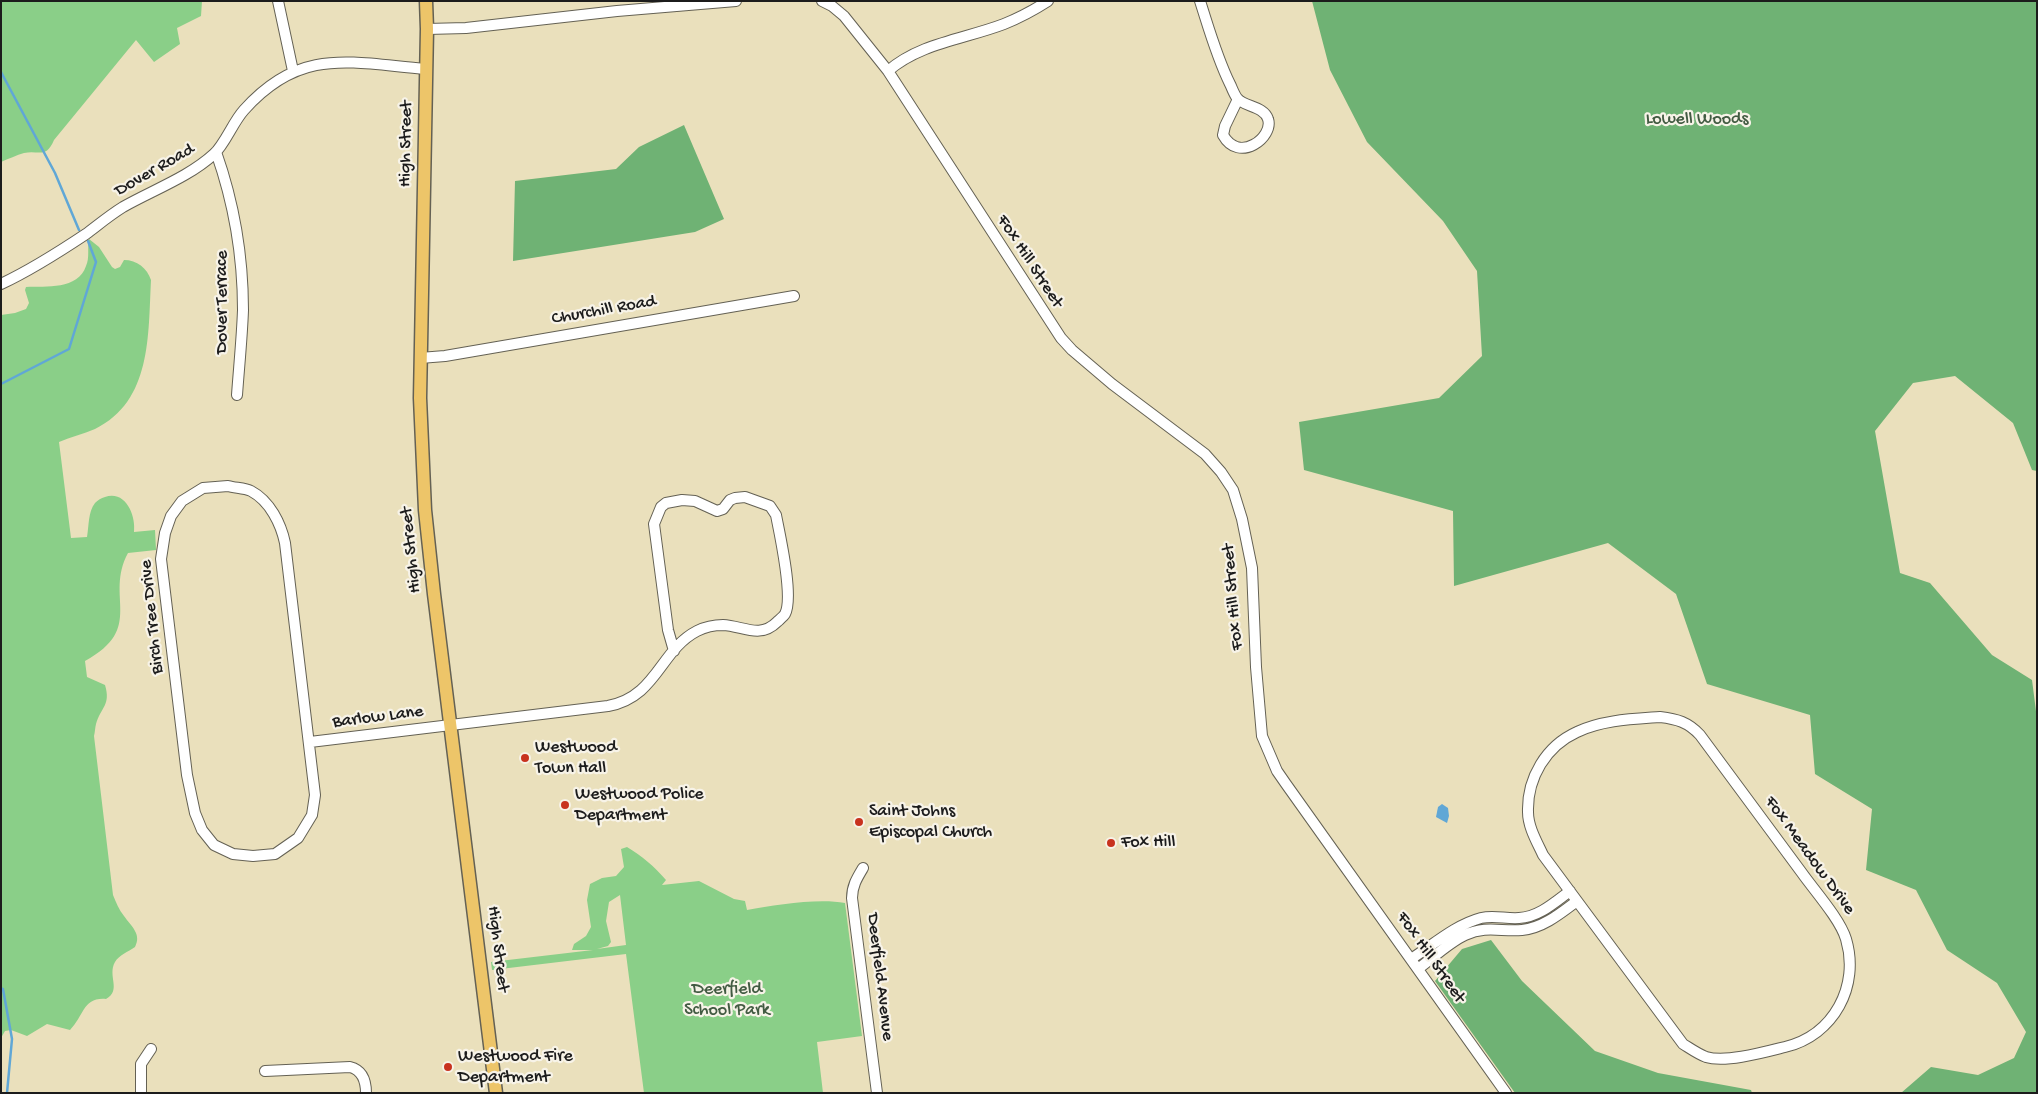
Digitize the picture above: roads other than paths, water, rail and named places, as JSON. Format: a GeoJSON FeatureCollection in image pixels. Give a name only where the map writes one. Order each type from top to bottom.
{"type":"FeatureCollection","features":[{"type":"Feature","properties":{"kind":"main road","name":"High Street"},"geometry":{"type":"LineString","coordinates":[[426,1],[428,29],[420,358],[420,398],[426,510],[496,1093]]}},
{"type":"Feature","properties":{"kind":"street"},"geometry":{"type":"LineString","coordinates":[[278,1],[293,71]]}},
{"type":"Feature","properties":{"kind":"street"},"geometry":{"type":"LineString","coordinates":[[428,29],[474,27],[616,11],[736,1]]}},
{"type":"Feature","properties":{"kind":"street","name":"Fox Hill Street"},"geometry":{"type":"LineString","coordinates":[[822,1],[832,6],[844,16],[888,71],[1060,338],[1112,384],[1204,454],[1221,472],[1233,490],[1242,519],[1252,568],[1259,720],[1266,748],[1286,784],[1506,1093]]}},
{"type":"Feature","properties":{"kind":"street"},"geometry":{"type":"LineString","coordinates":[[888,71],[901,60],[917,52],[1003,24],[1028,13],[1048,1]]}},
{"type":"Feature","properties":{"kind":"street"},"geometry":{"type":"LineString","coordinates":[[1200,1],[1223,70],[1238,99],[1263,112],[1268,119],[1268,129],[1264,137],[1253,144],[1242,148],[1234,148],[1223,135],[1238,99]]}},
{"type":"Feature","properties":{"kind":"street","name":"Dover Road"},"geometry":{"type":"LineString","coordinates":[[1,284],[41,263],[121,208],[199,165],[216,152],[244,110],[274,83],[293,71],[311,65],[331,62],[353,62],[426,69]]}},
{"type":"Feature","properties":{"kind":"street","name":"Dover Terrace"},"geometry":{"type":"LineString","coordinates":[[216,152],[228,185],[238,238],[242,276],[243,312],[237,395]]}},
{"type":"Feature","properties":{"kind":"street","name":"Churchill Road"},"geometry":{"type":"LineString","coordinates":[[420,358],[445,356],[794,296]]}},
{"type":"Feature","properties":{"kind":"street","name":"Birch Tree Drive"},"geometry":{"type":"LineString","coordinates":[[228,486],[251,490],[270,508],[281,525],[286,543],[310,742],[315,795],[312,815],[298,838],[275,854],[253,856],[233,854],[214,845],[202,830],[195,813],[187,775],[162,558],[165,533],[171,516],[182,501],[204,488],[228,486]]}},
{"type":"Feature","properties":{"kind":"street","name":"Barlow Lane"},"geometry":{"type":"LineString","coordinates":[[310,742],[380,735],[618,704],[630,699],[642,690],[674,651],[692,634],[702,629],[724,625],[750,631],[763,631],[773,626],[785,614],[788,604],[788,589],[776,515],[770,506],[745,497],[730,500],[723,509],[717,511],[695,501],[682,500],[666,503],[658,511],[654,524],[668,630],[674,651]]}},
{"type":"Feature","properties":{"kind":"street","name":"Fox Meadow Drive"},"geometry":{"type":"LineString","coordinates":[[1660,717],[1677,719],[1690,725],[1700,735],[1835,918],[1846,937],[1850,962],[1848,989],[1837,1012],[1818,1031],[1804,1040],[1788,1046],[1740,1057],[1708,1058],[1696,1053],[1683,1044],[1577,902],[1544,855],[1532,831],[1528,813],[1530,790],[1536,770],[1546,754],[1577,731],[1623,720],[1660,717]]}},
{"type":"Feature","properties":{"kind":"street","name":"Deerfield Avenue"},"geometry":{"type":"LineString","coordinates":[[864,868],[855,881],[852,898],[877,1093]]}},
{"type":"Feature","properties":{"kind":"street"},"geometry":{"type":"LineString","coordinates":[[1411,959],[1466,924],[1494,916],[1529,917],[1540,912],[1570,891]]}},
{"type":"Feature","properties":{"kind":"street"},"geometry":{"type":"LineString","coordinates":[[1418,969],[1465,935],[1488,929],[1522,930],[1534,927],[1548,921],[1577,902]]}},
{"type":"Feature","properties":{"kind":"street"},"geometry":{"type":"LineString","coordinates":[[141,1093],[141,1064],[150,1049]]}},
{"type":"Feature","properties":{"kind":"street"},"geometry":{"type":"LineString","coordinates":[[265,1071],[350,1067],[357,1069],[362,1074],[366,1093]]}},
{"type":"Feature","properties":{"kind":"water"},"geometry":{"type":"Polygon","coordinates":[[[1442,804],[1448,808],[1449,816],[1447,823],[1436,817],[1438,807],[1442,804]]]}},
{"type":"Feature","properties":{"kind":"waterway"},"geometry":{"type":"LineString","coordinates":[[1,72],[55,173],[79,230]]}},
{"type":"Feature","properties":{"kind":"waterway"},"geometry":{"type":"LineString","coordinates":[[1,384],[69,349],[96,262],[88,241]]}},
{"type":"Feature","properties":{"kind":"waterway"},"geometry":{"type":"LineString","coordinates":[[1,988],[3,989],[12,1039],[7,1093]]}},
{"type":"Feature","properties":{"kind":"place","name":"Westwood Town Hall"},"geometry":{"type":"Point","coordinates":[525,758]}},
{"type":"Feature","properties":{"kind":"place","name":"Westwood Police Department"},"geometry":{"type":"Point","coordinates":[565,805]}},
{"type":"Feature","properties":{"kind":"place","name":"Saint Johns Episcopal Church"},"geometry":{"type":"Point","coordinates":[859,822]}},
{"type":"Feature","properties":{"kind":"place","name":"Fox Hill"},"geometry":{"type":"Point","coordinates":[1111,843]}},
{"type":"Feature","properties":{"kind":"place","name":"Westwood Fire Department"},"geometry":{"type":"Point","coordinates":[448,1067]}},
{"type":"Feature","properties":{"kind":"park label","name":"Lowell Woods"},"geometry":{"type":"Point","coordinates":[1697,120]}},
{"type":"Feature","properties":{"kind":"park label","name":"Deerfield School Park"},"geometry":{"type":"Point","coordinates":[727,1000]}}]}
